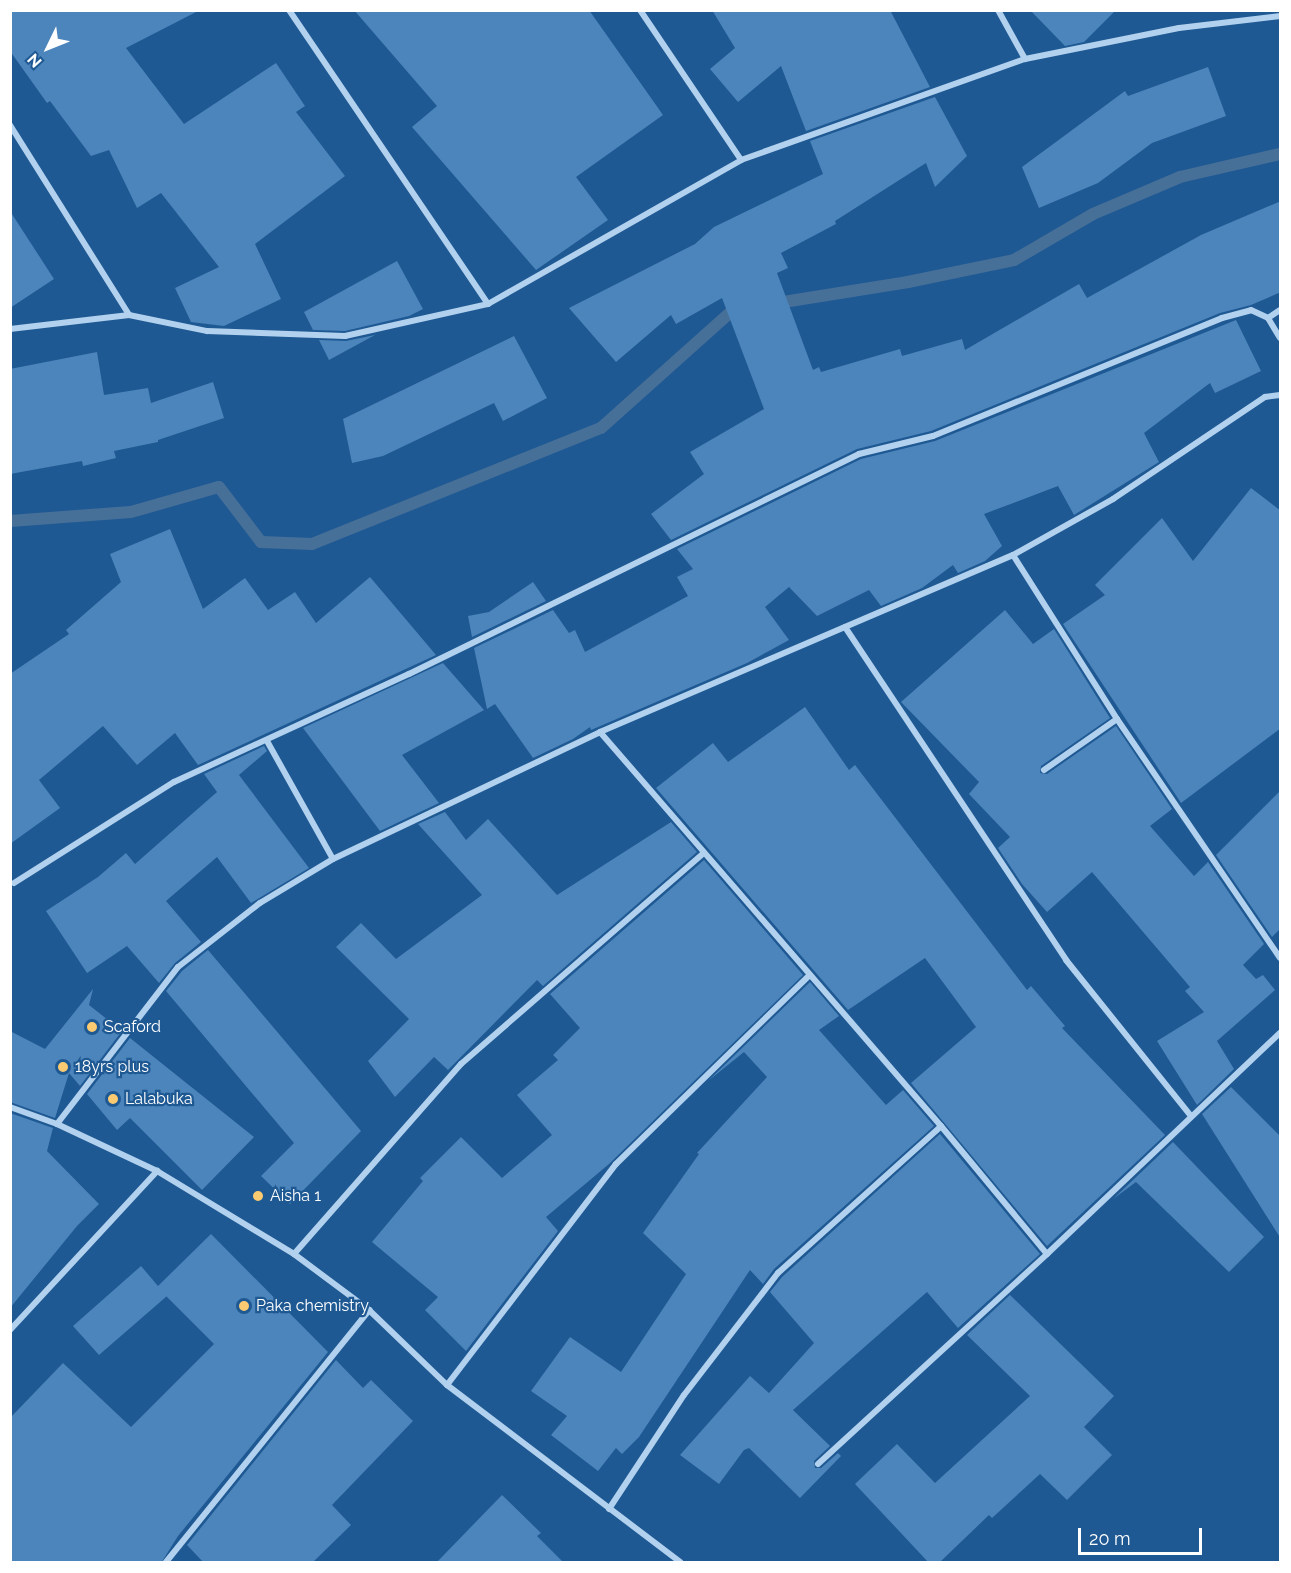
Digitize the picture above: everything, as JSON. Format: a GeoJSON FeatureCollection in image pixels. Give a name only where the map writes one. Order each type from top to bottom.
{"type":"FeatureCollection","features":[{"type":"Feature","properties":{"kind":"street"},"geometry":{"type":"LineString","coordinates":[[290,10],[488,304]]}},
{"type":"Feature","properties":{"kind":"street"},"geometry":{"type":"LineString","coordinates":[[640,10],[741,160]]}},
{"type":"Feature","properties":{"kind":"street"},"geometry":{"type":"LineString","coordinates":[[998,10],[1025,59]]}},
{"type":"Feature","properties":{"kind":"street"},"geometry":{"type":"LineString","coordinates":[[10,329],[129,315],[207,331],[345,336],[488,304],[741,160],[1025,59],[1179,28],[1281,16]]}},
{"type":"Feature","properties":{"kind":"street"},"geometry":{"type":"LineString","coordinates":[[10,125],[129,315]]}},
{"type":"Feature","properties":{"kind":"street"},"geometry":{"type":"LineString","coordinates":[[14,884],[174,782],[267,741],[859,454],[933,436],[1222,318],[1251,309],[1268,318],[1281,338]]}},
{"type":"Feature","properties":{"kind":"street"},"geometry":{"type":"LineString","coordinates":[[1268,318],[1281,310]]}},
{"type":"Feature","properties":{"kind":"street"},"geometry":{"type":"LineString","coordinates":[[57,1124],[178,967],[260,903],[333,859],[600,732],[1013,555],[1113,499],[1265,397],[1281,395]]}},
{"type":"Feature","properties":{"kind":"street"},"geometry":{"type":"LineString","coordinates":[[1013,555],[1117,719],[1281,958]]}},
{"type":"Feature","properties":{"kind":"street"},"geometry":{"type":"LineString","coordinates":[[845,627],[1066,960],[1191,1116]]}},
{"type":"Feature","properties":{"kind":"street"},"geometry":{"type":"LineString","coordinates":[[1044,770],[1117,719]]}},
{"type":"Feature","properties":{"kind":"street"},"geometry":{"type":"LineString","coordinates":[[600,732],[941,1126],[1047,1254]]}},
{"type":"Feature","properties":{"kind":"street"},"geometry":{"type":"LineString","coordinates":[[267,741],[333,859]]}},
{"type":"Feature","properties":{"kind":"street"},"geometry":{"type":"LineString","coordinates":[[294,1254],[461,1064],[704,853]]}},
{"type":"Feature","properties":{"kind":"street"},"geometry":{"type":"LineString","coordinates":[[447,1385],[616,1164],[810,975]]}},
{"type":"Feature","properties":{"kind":"street"},"geometry":{"type":"LineString","coordinates":[[818,1464],[1047,1254],[1281,1033]]}},
{"type":"Feature","properties":{"kind":"street"},"geometry":{"type":"LineString","coordinates":[[10,1107],[57,1124],[157,1171],[294,1254],[369,1310],[447,1385],[680,1563]]}},
{"type":"Feature","properties":{"kind":"street"},"geometry":{"type":"LineString","coordinates":[[609,1509],[684,1395],[778,1273],[941,1126]]}},
{"type":"Feature","properties":{"kind":"street"},"geometry":{"type":"LineString","coordinates":[[10,1330],[157,1171]]}},
{"type":"Feature","properties":{"kind":"street"},"geometry":{"type":"LineString","coordinates":[[166,1563],[369,1310]]}},
{"type":"Feature","properties":{"kind":"building"},"geometry":{"type":"Polygon","coordinates":[[[10,10],[200,10],[126,48],[184,124],[276,63],[305,106],[296,112],[345,176],[255,244],[281,299],[224,326],[191,322],[175,288],[219,267],[161,193],[137,208],[109,150],[91,156],[50,101],[47,103],[10,51],[10,10]]]}},
{"type":"Feature","properties":{"kind":"building"},"geometry":{"type":"Polygon","coordinates":[[[354,10],[589,10],[663,115],[576,177],[608,220],[536,270],[412,127],[437,106],[354,10]]]}},
{"type":"Feature","properties":{"kind":"building"},"geometry":{"type":"Polygon","coordinates":[[[712,10],[890,10],[930,87],[806,131],[781,66],[738,102],[710,69],[735,48],[712,10]]]}},
{"type":"Feature","properties":{"kind":"building"},"geometry":{"type":"Polygon","coordinates":[[[1030,10],[1116,10],[1084,42],[1065,46],[1030,10]]]}},
{"type":"Feature","properties":{"kind":"building"},"geometry":{"type":"Polygon","coordinates":[[[1208,67],[1226,116],[1152,143],[1098,183],[1039,208],[1022,167],[1125,91],[1128,96],[1208,67]]]}},
{"type":"Feature","properties":{"kind":"building"},"geometry":{"type":"Polygon","coordinates":[[[935,97],[967,156],[935,187],[926,163],[835,221],[836,224],[781,253],[788,268],[777,273],[813,370],[819,367],[821,372],[900,349],[902,356],[962,339],[965,350],[1079,284],[1087,298],[1201,235],[1281,201],[1281,292],[1251,305],[1220,313],[931,431],[857,449],[671,540],[651,514],[704,474],[690,452],[764,409],[722,298],[676,324],[671,315],[616,362],[569,308],[695,244],[714,227],[823,174],[810,141],[935,97]]]}},
{"type":"Feature","properties":{"kind":"building"},"geometry":{"type":"Polygon","coordinates":[[[10,211],[54,279],[10,308],[10,211]]]}},
{"type":"Feature","properties":{"kind":"building"},"geometry":{"type":"Polygon","coordinates":[[[397,261],[423,309],[409,316],[345,331],[313,330],[304,312],[397,261]]]}},
{"type":"Feature","properties":{"kind":"building"},"geometry":{"type":"Polygon","coordinates":[[[1236,320],[1261,371],[1215,393],[1210,383],[1144,433],[1159,462],[1074,515],[1058,486],[984,514],[1002,546],[985,561],[958,573],[953,565],[922,588],[881,606],[869,590],[817,616],[789,587],[765,607],[789,640],[747,663],[591,730],[590,727],[573,739],[533,758],[495,704],[487,709],[474,648],[553,610],[569,633],[575,630],[585,652],[688,596],[677,577],[693,569],[677,549],[861,459],[935,441],[1236,320]]]}},
{"type":"Feature","properties":{"kind":"building"},"geometry":{"type":"Polygon","coordinates":[[[375,335],[329,360],[319,340],[346,341],[375,335]]]}},
{"type":"Feature","properties":{"kind":"building"},"geometry":{"type":"Polygon","coordinates":[[[514,336],[547,398],[503,421],[494,403],[383,456],[352,463],[343,419],[514,336]]]}},
{"type":"Feature","properties":{"kind":"building"},"geometry":{"type":"Polygon","coordinates":[[[97,352],[104,395],[148,388],[151,403],[213,382],[224,418],[158,440],[158,442],[114,451],[116,458],[83,466],[82,461],[10,474],[10,369],[97,352]]]}},
{"type":"Feature","properties":{"kind":"building"},"geometry":{"type":"Polygon","coordinates":[[[1251,488],[1281,511],[1281,728],[1181,803],[1063,624],[1105,595],[1095,585],[1162,518],[1193,561],[1251,488]]]}},
{"type":"Feature","properties":{"kind":"building"},"geometry":{"type":"Polygon","coordinates":[[[170,529],[203,609],[245,578],[268,610],[295,592],[316,623],[370,577],[436,655],[198,765],[175,733],[137,765],[103,726],[39,780],[60,808],[10,844],[10,674],[69,634],[66,630],[121,582],[110,554],[170,529]]]}},
{"type":"Feature","properties":{"kind":"building"},"geometry":{"type":"Polygon","coordinates":[[[533,582],[546,601],[472,637],[468,616],[489,612],[533,582]]]}},
{"type":"Feature","properties":{"kind":"building"},"geometry":{"type":"Polygon","coordinates":[[[1005,610],[1033,644],[1054,629],[1110,718],[1041,766],[1040,773],[1047,774],[1116,726],[1172,809],[1150,826],[1194,876],[1208,862],[1264,944],[1243,965],[1256,979],[1263,975],[1275,990],[1217,1041],[1234,1069],[1197,1105],[1157,1041],[1204,1012],[1185,991],[1190,987],[1092,872],[1047,912],[1022,884],[998,848],[1010,837],[969,794],[979,782],[901,702],[1005,610]]]}},
{"type":"Feature","properties":{"kind":"building"},"geometry":{"type":"Polygon","coordinates":[[[443,663],[484,710],[402,755],[439,803],[380,831],[303,728],[443,663]]]}},
{"type":"Feature","properties":{"kind":"building"},"geometry":{"type":"Polygon","coordinates":[[[805,707],[849,770],[855,765],[1027,990],[1031,986],[1065,1026],[1062,1028],[1165,1135],[1047,1246],[911,1083],[976,1027],[925,958],[848,1010],[656,788],[713,743],[728,762],[805,707]]]}},
{"type":"Feature","properties":{"kind":"building"},"geometry":{"type":"Polygon","coordinates":[[[264,746],[267,751],[239,775],[309,868],[251,903],[217,857],[166,901],[201,942],[175,963],[159,983],[127,946],[87,973],[46,911],[98,877],[126,853],[135,864],[217,792],[204,774],[264,746]]]}},
{"type":"Feature","properties":{"kind":"building"},"geometry":{"type":"Polygon","coordinates":[[[1281,790],[1281,928],[1272,937],[1216,855],[1281,790]]]}},
{"type":"Feature","properties":{"kind":"building"},"geometry":{"type":"Polygon","coordinates":[[[445,812],[466,840],[488,819],[557,895],[671,822],[697,852],[543,986],[537,980],[448,1070],[434,1057],[395,1097],[368,1061],[409,1019],[336,947],[361,923],[396,959],[482,895],[418,824],[445,812]]]}},
{"type":"Feature","properties":{"kind":"building"},"geometry":{"type":"Polygon","coordinates":[[[704,860],[803,975],[609,1164],[546,1217],[558,1231],[466,1351],[425,1310],[438,1297],[372,1242],[423,1181],[420,1178],[461,1137],[502,1178],[552,1135],[517,1095],[558,1060],[553,1055],[580,1028],[550,994],[704,860]]]}},
{"type":"Feature","properties":{"kind":"building"},"geometry":{"type":"Polygon","coordinates":[[[208,950],[361,1131],[290,1204],[261,1176],[294,1143],[166,991],[182,971],[208,950]]]}},
{"type":"Feature","properties":{"kind":"building"},"geometry":{"type":"Polygon","coordinates":[[[810,982],[839,1016],[819,1030],[886,1105],[903,1090],[934,1126],[774,1269],[763,1284],[750,1270],[639,1437],[622,1454],[616,1448],[598,1471],[551,1435],[567,1416],[531,1391],[570,1337],[621,1372],[686,1274],[643,1233],[699,1154],[697,1153],[767,1077],[744,1052],[708,1081],[810,982]]]}},
{"type":"Feature","properties":{"kind":"building"},"geometry":{"type":"Polygon","coordinates":[[[93,989],[89,1005],[122,1031],[80,1086],[69,1073],[55,1118],[10,1102],[10,1031],[45,1049],[93,989]]]}},
{"type":"Feature","properties":{"kind":"building"},"geometry":{"type":"Polygon","coordinates":[[[130,1038],[254,1137],[202,1190],[130,1118],[117,1130],[87,1094],[130,1038]]]}},
{"type":"Feature","properties":{"kind":"building"},"geometry":{"type":"Polygon","coordinates":[[[1231,1087],[1281,1137],[1281,1239],[1202,1114],[1231,1087]]]}},
{"type":"Feature","properties":{"kind":"building"},"geometry":{"type":"Polygon","coordinates":[[[10,1113],[53,1128],[47,1151],[99,1204],[77,1226],[10,1308],[10,1113]]]}},
{"type":"Feature","properties":{"kind":"building"},"geometry":{"type":"Polygon","coordinates":[[[940,1134],[1040,1254],[958,1328],[927,1292],[793,1410],[830,1446],[814,1461],[815,1468],[821,1468],[838,1453],[841,1456],[800,1498],[749,1448],[744,1450],[719,1484],[680,1455],[750,1376],[769,1393],[814,1343],[770,1292],[782,1277],[940,1134]]]}},
{"type":"Feature","properties":{"kind":"building"},"geometry":{"type":"Polygon","coordinates":[[[1173,1142],[1264,1237],[1229,1272],[1136,1182],[1113,1199],[1173,1142]]]}},
{"type":"Feature","properties":{"kind":"building"},"geometry":{"type":"Polygon","coordinates":[[[211,1234],[328,1352],[178,1536],[161,1563],[10,1563],[10,1418],[63,1363],[131,1427],[214,1344],[166,1296],[99,1355],[73,1326],[141,1266],[158,1286],[211,1234]]]}},
{"type":"Feature","properties":{"kind":"building"},"geometry":{"type":"Polygon","coordinates":[[[1010,1295],[1114,1396],[1084,1427],[1112,1455],[1067,1500],[1040,1474],[992,1518],[989,1515],[939,1563],[929,1563],[855,1484],[897,1444],[935,1483],[1030,1396],[967,1335],[1010,1295]]]}},
{"type":"Feature","properties":{"kind":"building"},"geometry":{"type":"Polygon","coordinates":[[[336,1360],[363,1388],[371,1380],[413,1421],[332,1505],[351,1525],[312,1563],[204,1563],[187,1545],[336,1360]]]}},
{"type":"Feature","properties":{"kind":"building"},"geometry":{"type":"Polygon","coordinates":[[[502,1495],[541,1533],[537,1536],[564,1563],[436,1563],[502,1495]]]}},
{"type":"Feature","properties":{"kind":"waterway"},"geometry":{"type":"LineString","coordinates":[[771,304],[908,282],[1014,260],[1093,214],[1180,177],[1280,154]]}},
{"type":"Feature","properties":{"kind":"waterway"},"geometry":{"type":"LineString","coordinates":[[10,521],[131,512],[219,487],[261,542],[312,544],[601,428],[734,309],[742,308]]}},
{"type":"Feature","properties":{"kind":"place","name":"Scaford"},"geometry":{"type":"Point","coordinates":[92,1027]}},
{"type":"Feature","properties":{"kind":"place","name":"18yrs plus"},"geometry":{"type":"Point","coordinates":[63,1067]}},
{"type":"Feature","properties":{"kind":"place","name":"Lalabuka"},"geometry":{"type":"Point","coordinates":[113,1099]}},
{"type":"Feature","properties":{"kind":"place","name":"Aisha 1"},"geometry":{"type":"Point","coordinates":[258,1196]}},
{"type":"Feature","properties":{"kind":"place","name":"Paka chemistry"},"geometry":{"type":"Point","coordinates":[244,1306]}}]}
